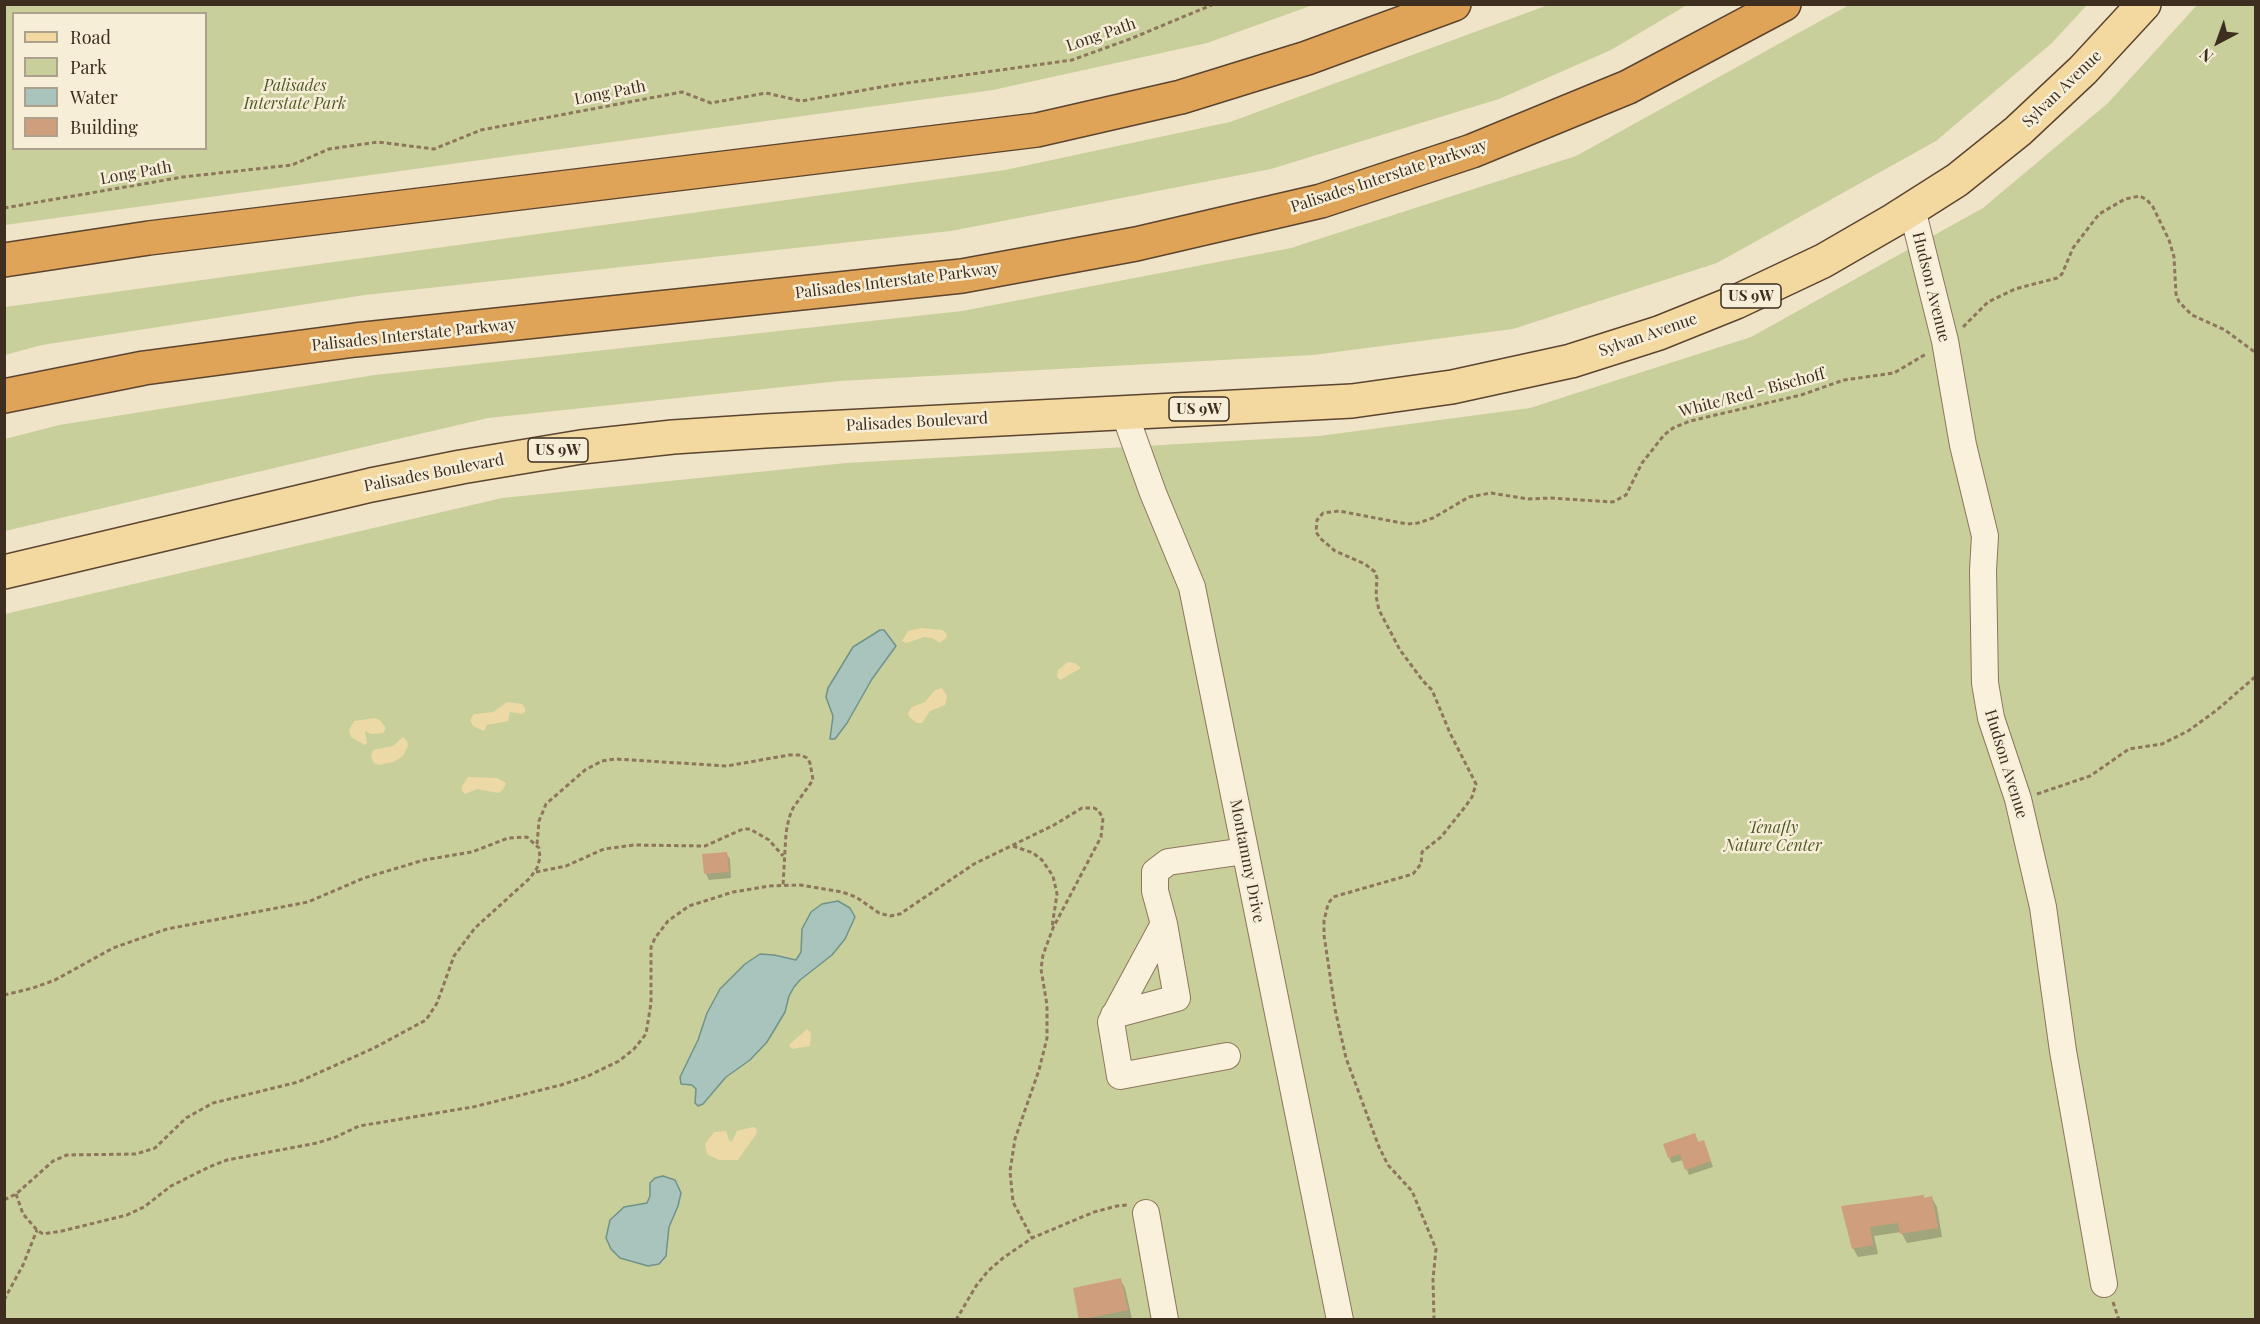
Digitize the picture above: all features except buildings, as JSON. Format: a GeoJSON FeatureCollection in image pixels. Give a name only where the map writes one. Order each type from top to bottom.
{"type":"FeatureCollection","features":[{"type":"Feature","properties":{"kind":"highway"},"geometry":{"type":"LineString","coordinates":[[4,260],[150,238],[1037,130],[1181,97],[1307,58],[1454,4]]}},
{"type":"Feature","properties":{"kind":"highway","name":"Palisades Interstate Parkway"},"geometry":{"type":"LineString","coordinates":[[4,396],[144,369],[355,340],[962,276],[1136,244],[1321,201],[1472,151],[1628,87],[1784,4]]}},
{"type":"Feature","properties":{"kind":"main road","name":"Sylvan Avenue"},"geometry":{"type":"LineString","coordinates":[[1124,412],[1379,398],[1475,383],[1563,363],[1659,333],[1736,303],[1839,252],[1912,209],[1963,175],[2024,126],[2083,70],[2144,4]]}},
{"type":"Feature","properties":{"kind":"main road","name":"Palisades Boulevard"},"geometry":{"type":"LineString","coordinates":[[4,572],[381,483],[551,452],[700,435],[1124,412]]}},
{"type":"Feature","properties":{"kind":"street","name":"Hudson Avenue"},"geometry":{"type":"LineString","coordinates":[[1912,209],[1945,341],[1962,445],[1985,536],[1983,570],[1985,683],[1990,718],[2018,800],[2043,907],[2063,1051],[2104,1284]]}},
{"type":"Feature","properties":{"kind":"street","name":"Montammy Drive"},"geometry":{"type":"LineString","coordinates":[[1124,412],[1153,493],[1191,587],[1340,1320]]}},
{"type":"Feature","properties":{"kind":"street"},"geometry":{"type":"LineString","coordinates":[[1114,1015],[1177,998],[1164,924],[1155,891],[1155,872],[1168,862],[1245,851]]}},
{"type":"Feature","properties":{"kind":"street"},"geometry":{"type":"LineString","coordinates":[[1164,924],[1111,1022],[1120,1076],[1227,1056]]}},
{"type":"Feature","properties":{"kind":"street"},"geometry":{"type":"LineString","coordinates":[[1146,1213],[1165,1320]]}},
{"type":"Feature","properties":{"kind":"path","name":"Long Path"},"geometry":{"type":"LineString","coordinates":[[4,208],[183,177],[292,165],[328,149],[348,146],[378,142],[434,149],[481,130],[682,92],[711,103],[766,93],[801,101],[893,85],[1072,60],[1214,4]]}},
{"type":"Feature","properties":{"kind":"path"},"geometry":{"type":"LineString","coordinates":[[1945,341],[1988,302],[2062,274],[2073,248],[2099,214],[2125,199],[2140,196],[2148,200],[2153,207],[2169,240],[2174,256],[2176,294],[2179,302],[2192,315],[2225,330],[2256,353]]}},
{"type":"Feature","properties":{"kind":"path","name":"White/Red - Bischoff"},"geometry":{"type":"LineString","coordinates":[[1434,1320],[1433,1279],[1436,1249],[1415,1197],[1388,1165],[1379,1147],[1346,1058],[1335,1010],[1324,921],[1328,904],[1333,897],[1413,874],[1421,864],[1422,852],[1441,837],[1465,807],[1472,797],[1476,784],[1450,733],[1432,690],[1400,650],[1379,610],[1375,572],[1365,564],[1335,551],[1320,538],[1316,529],[1317,520],[1323,513],[1339,511],[1407,524],[1418,523],[1433,518],[1469,497],[1491,493],[1528,499],[1551,498],[1613,502],[1626,495],[1642,464],[1669,430],[1690,422],[1801,395],[1844,380],[1894,373],[1945,341]]}},
{"type":"Feature","properties":{"kind":"path"},"geometry":{"type":"LineString","coordinates":[[2018,800],[2090,776],[2129,749],[2171,740],[2199,724],[2256,676]]}},
{"type":"Feature","properties":{"kind":"path"},"geometry":{"type":"LineString","coordinates":[[530,878],[540,858],[537,847],[539,821],[546,804],[585,770],[602,761],[615,759],[727,766],[789,755],[801,756],[807,758],[810,763],[813,780],[793,808],[786,833],[783,886]]}},
{"type":"Feature","properties":{"kind":"path"},"geometry":{"type":"LineString","coordinates":[[16,1194],[23,1214],[37,1230],[43,1234],[63,1231],[127,1215],[144,1207],[171,1186],[227,1160],[317,1143],[359,1126],[473,1107],[561,1085],[607,1069],[634,1050],[646,1034],[651,1004],[651,947],[668,921],[689,906],[733,892],[769,886],[800,885],[842,892],[856,897],[879,913],[890,916],[900,914],[974,864],[1082,808],[1094,808],[1103,818],[1101,837],[1050,935]]}},
{"type":"Feature","properties":{"kind":"path"},"geometry":{"type":"LineString","coordinates":[[4,1200],[16,1194],[53,1161],[67,1155],[136,1154],[148,1150],[165,1139],[186,1118],[213,1103],[298,1082],[426,1020],[433,1011],[454,956],[475,928],[538,871],[566,866],[604,849],[634,845],[705,846],[750,828],[769,840],[784,857]]}},
{"type":"Feature","properties":{"kind":"path"},"geometry":{"type":"LineString","coordinates":[[4,995],[55,980],[106,951],[167,929],[308,902],[364,878],[424,860],[472,852],[508,838],[527,837],[537,847]]}},
{"type":"Feature","properties":{"kind":"path"},"geometry":{"type":"LineString","coordinates":[[1011,846],[1033,853],[1042,860],[1053,876],[1057,894],[1041,969],[1047,1005],[1047,1038],[1036,1079],[1015,1139],[1010,1171],[1013,1202],[1032,1238]]}},
{"type":"Feature","properties":{"kind":"path"},"geometry":{"type":"LineString","coordinates":[[956,1320],[976,1286],[988,1271],[1032,1238],[1094,1212],[1117,1206],[1137,1205],[1146,1213]]}},
{"type":"Feature","properties":{"kind":"path"},"geometry":{"type":"LineString","coordinates":[[4,1300],[23,1264],[37,1230]]}},
{"type":"Feature","properties":{"kind":"green space","name":"Palisades Interstate Park"},"geometry":{"type":"Polygon","coordinates":[[[5,4],[1313,5],[1207,43],[993,90],[5,225],[5,4]]]}},
{"type":"Feature","properties":{"kind":"green space"},"geometry":{"type":"Polygon","coordinates":[[[1548,5],[1687,5],[1611,50],[1499,99],[1271,169],[951,231],[365,295],[42,345],[5,355],[5,307],[1005,170],[1230,122],[1548,5]]]}},
{"type":"Feature","properties":{"kind":"green space"},"geometry":{"type":"Polygon","coordinates":[[[1849,5],[2087,5],[2052,43],[1936,141],[1717,263],[1513,329],[1313,355],[840,381],[488,418],[5,531],[5,439],[59,425],[375,375],[962,311],[1291,248],[1576,156],[1849,5]]]}},
{"type":"Feature","properties":{"kind":"green space","name":"Tenafly Nature Center"},"geometry":{"type":"Polygon","coordinates":[[[2197,5],[2255,5],[2255,1319],[5,1319],[5,614],[502,498],[846,463],[1319,436],[1530,408],[1751,337],[1983,208],[2108,103],[2197,5]]]}},
{"type":"Feature","properties":{"kind":"sand"},"geometry":{"type":"Polygon","coordinates":[[[921,628],[942,630],[947,637],[940,643],[932,638],[924,637],[906,643],[902,641],[908,631],[921,628]]]}},
{"type":"Feature","properties":{"kind":"sand"},"geometry":{"type":"Polygon","coordinates":[[[1068,662],[1075,663],[1081,668],[1060,680],[1057,677],[1058,670],[1068,662]]]}},
{"type":"Feature","properties":{"kind":"sand"},"geometry":{"type":"Polygon","coordinates":[[[942,688],[947,696],[945,705],[930,711],[922,723],[917,723],[909,717],[908,713],[912,707],[925,702],[935,690],[942,688]]]}},
{"type":"Feature","properties":{"kind":"sand"},"geometry":{"type":"Polygon","coordinates":[[[507,702],[522,704],[525,712],[522,714],[510,712],[508,721],[487,725],[484,731],[473,726],[470,720],[474,714],[493,712],[507,702]]]}},
{"type":"Feature","properties":{"kind":"sand"},"geometry":{"type":"Polygon","coordinates":[[[375,718],[380,720],[386,728],[383,733],[371,734],[365,731],[367,743],[365,745],[351,737],[349,730],[354,721],[375,718]]]}},
{"type":"Feature","properties":{"kind":"sand"},"geometry":{"type":"Polygon","coordinates":[[[403,737],[408,746],[403,756],[393,762],[379,765],[374,763],[371,757],[373,750],[393,746],[403,737]]]}},
{"type":"Feature","properties":{"kind":"sand"},"geometry":{"type":"Polygon","coordinates":[[[468,777],[497,778],[506,783],[503,790],[498,793],[477,789],[465,794],[462,786],[468,777]]]}},
{"type":"Feature","properties":{"kind":"sand"},"geometry":{"type":"Polygon","coordinates":[[[807,1029],[811,1033],[810,1046],[792,1049],[789,1045],[807,1029]]]}},
{"type":"Feature","properties":{"kind":"sand"},"geometry":{"type":"Polygon","coordinates":[[[756,1128],[757,1133],[738,1160],[719,1160],[707,1154],[705,1144],[714,1132],[726,1131],[732,1142],[737,1131],[756,1128]]]}},
{"type":"Feature","properties":{"kind":"water"},"geometry":{"type":"Polygon","coordinates":[[[880,630],[884,630],[896,646],[872,679],[847,723],[835,739],[830,739],[833,716],[826,697],[828,688],[853,647],[880,630]]]}},
{"type":"Feature","properties":{"kind":"water"},"geometry":{"type":"Polygon","coordinates":[[[838,901],[850,908],[855,917],[845,939],[832,955],[794,987],[785,1012],[767,1042],[750,1060],[726,1077],[703,1104],[698,1106],[695,1103],[696,1089],[692,1085],[681,1084],[680,1077],[698,1040],[707,1013],[720,989],[745,964],[760,954],[796,960],[801,952],[802,929],[811,912],[822,904],[838,901]]]}},
{"type":"Feature","properties":{"kind":"water"},"geometry":{"type":"Polygon","coordinates":[[[663,1176],[675,1180],[681,1193],[669,1227],[666,1256],[659,1264],[648,1266],[620,1258],[611,1249],[606,1238],[610,1220],[624,1207],[647,1203],[650,1196],[650,1183],[655,1178],[663,1176]]]}}]}
